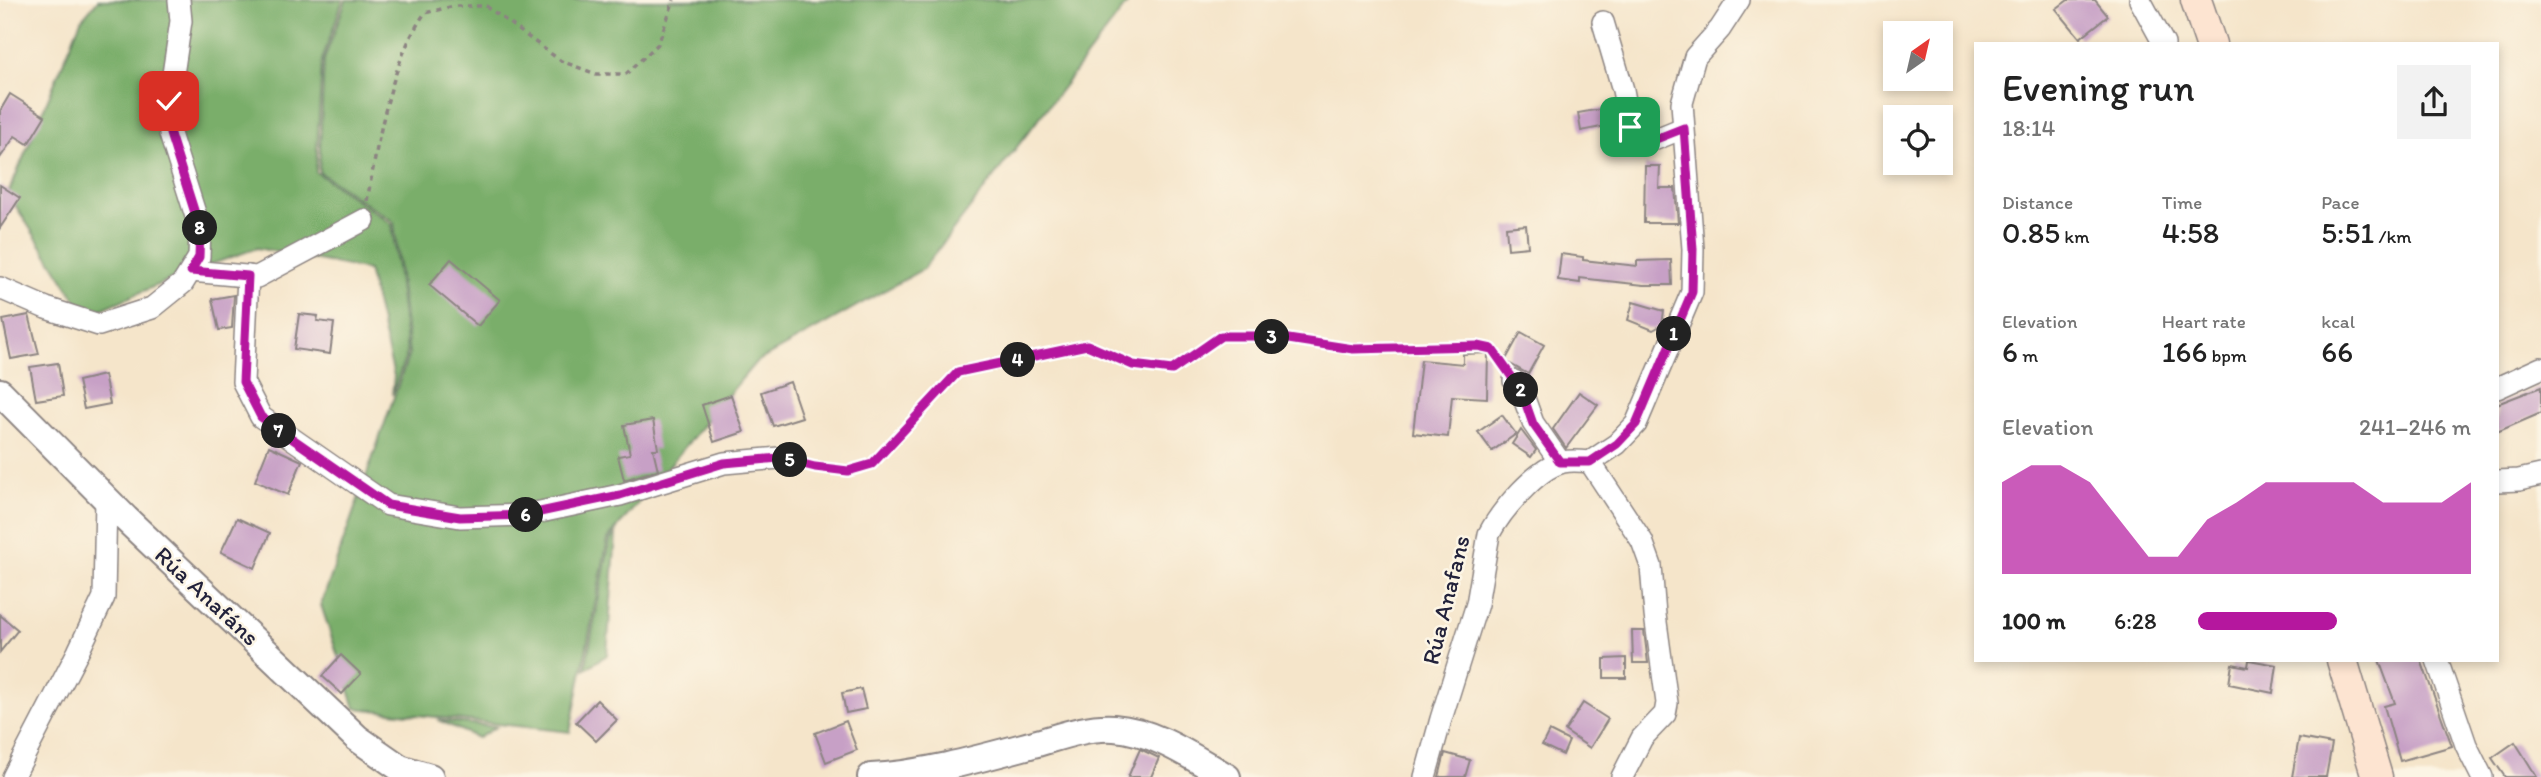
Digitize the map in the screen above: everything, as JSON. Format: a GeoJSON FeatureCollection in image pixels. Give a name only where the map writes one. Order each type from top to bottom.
{"type":"FeatureCollection","features":[{"type":"Feature","properties":{"kind":"main road"},"geometry":{"type":"LineString","coordinates":[[2196,0],[2210,42]]}},
{"type":"Feature","properties":{"kind":"main road"},"geometry":{"type":"LineString","coordinates":[[2343,662],[2376,777]]}},
{"type":"Feature","properties":{"kind":"street"},"geometry":{"type":"LineString","coordinates":[[0,288],[46,308],[99,325],[152,307],[183,283],[191,271],[199,257],[200,229],[170,134],[169,101],[181,21],[179,0]]}},
{"type":"Feature","properties":{"kind":"street"},"geometry":{"type":"LineString","coordinates":[[1514,381],[1521,390],[1533,424],[1560,462],[1590,462],[1617,444],[1636,424],[1692,292],[1693,249],[1682,103],[1695,57],[1720,29],[1740,0]]}},
{"type":"Feature","properties":{"kind":"street"},"geometry":{"type":"LineString","coordinates":[[2140,0],[2163,42]]}},
{"type":"Feature","properties":{"kind":"street"},"geometry":{"type":"LineString","coordinates":[[1603,22],[1623,90],[1630,127],[1643,141],[1684,128]]}},
{"type":"Feature","properties":{"kind":"street"},"geometry":{"type":"LineString","coordinates":[[191,271],[257,276],[363,220]]}},
{"type":"Feature","properties":{"kind":"street"},"geometry":{"type":"LineString","coordinates":[[248,276],[243,382],[261,417],[388,505],[460,517],[526,515],[620,495],[724,463],[779,458]]}},
{"type":"Feature","properties":{"kind":"street"},"geometry":{"type":"LineString","coordinates":[[2499,387],[2541,368]]}},
{"type":"Feature","properties":{"kind":"street","name":"Rúa Anafáns"},"geometry":{"type":"LineString","coordinates":[[0,392],[106,499],[357,738],[400,768],[429,777]]}},
{"type":"Feature","properties":{"kind":"street","name":"Rúa Anafans"},"geometry":{"type":"LineString","coordinates":[[1425,777],[1477,604],[1489,534],[1517,494],[1560,462]]}},
{"type":"Feature","properties":{"kind":"street"},"geometry":{"type":"LineString","coordinates":[[1590,462],[1642,541],[1651,566],[1655,615],[1667,694],[1665,714],[1642,738],[1622,777]]}},
{"type":"Feature","properties":{"kind":"street"},"geometry":{"type":"LineString","coordinates":[[2499,481],[2541,475]]}},
{"type":"Feature","properties":{"kind":"street"},"geometry":{"type":"LineString","coordinates":[[13,777],[104,597],[107,556],[104,530],[106,499]]}},
{"type":"Feature","properties":{"kind":"street"},"geometry":{"type":"LineString","coordinates":[[2438,662],[2466,745],[2482,777]]}},
{"type":"Feature","properties":{"kind":"street"},"geometry":{"type":"LineString","coordinates":[[871,777],[931,769],[1084,730],[1113,728],[1142,733],[1176,748],[1227,777]]}},
{"type":"Feature","properties":{"kind":"path"},"geometry":{"type":"LineString","coordinates":[[363,220],[385,107],[413,29],[425,13],[454,6],[486,6],[561,61],[596,74],[626,74],[658,44],[674,0]]}},
{"type":"Feature","properties":{"kind":"path"},"geometry":{"type":"LineString","coordinates":[[779,458],[815,467],[848,471],[872,464],[958,372],[1087,345],[1133,365],[1172,370],[1221,336],[1269,336],[1353,349],[1478,346],[1492,349],[1514,381]]}},
{"type":"Feature","properties":{"kind":"green space"},"geometry":{"type":"Polygon","coordinates":[[[98,0],[343,0],[322,60],[316,172],[392,224],[407,353],[392,395],[394,376],[368,270],[257,248],[176,277],[95,312],[85,311],[78,303],[8,194],[81,20],[98,0]]]}},
{"type":"Feature","properties":{"kind":"green space"},"geometry":{"type":"Polygon","coordinates":[[[346,0],[1130,0],[923,269],[755,363],[608,539],[570,732],[355,708],[321,605],[409,354],[394,222],[319,172],[324,60],[346,0]]]}},
{"type":"Feature","properties":{"kind":"green space"},"geometry":{"type":"Polygon","coordinates":[[[616,533],[607,655],[585,669],[610,540],[616,533]]]}},
{"type":"Feature","properties":{"kind":"green space"},"geometry":{"type":"Polygon","coordinates":[[[438,720],[496,727],[478,738],[438,720]]]}},
{"type":"Feature","properties":{"kind":"building"},"geometry":{"type":"Polygon","coordinates":[[[2068,0],[2095,0],[2108,16],[2080,38],[2056,9],[2068,0]]]}},
{"type":"Feature","properties":{"kind":"building"},"geometry":{"type":"Polygon","coordinates":[[[10,94],[45,116],[28,144],[15,136],[0,158],[0,111],[10,94]]]}},
{"type":"Feature","properties":{"kind":"building"},"geometry":{"type":"Polygon","coordinates":[[[1613,107],[1616,124],[1581,131],[1578,113],[1613,107]]]}},
{"type":"Feature","properties":{"kind":"building"},"geometry":{"type":"Polygon","coordinates":[[[1645,166],[1660,166],[1659,188],[1675,188],[1678,223],[1644,223],[1645,166]]]}},
{"type":"Feature","properties":{"kind":"building"},"geometry":{"type":"Polygon","coordinates":[[[0,185],[20,198],[0,228],[0,185]]]}},
{"type":"Feature","properties":{"kind":"building"},"geometry":{"type":"Polygon","coordinates":[[[1526,225],[1528,247],[1508,249],[1506,227],[1526,225]]]}},
{"type":"Feature","properties":{"kind":"building"},"geometry":{"type":"Polygon","coordinates":[[[1561,254],[1583,257],[1583,260],[1637,266],[1637,261],[1671,260],[1672,285],[1644,285],[1580,278],[1580,283],[1558,280],[1561,254]]]}},
{"type":"Feature","properties":{"kind":"building"},"geometry":{"type":"Polygon","coordinates":[[[451,259],[500,300],[478,326],[429,285],[451,259]]]}},
{"type":"Feature","properties":{"kind":"building"},"geometry":{"type":"Polygon","coordinates":[[[234,295],[232,328],[219,330],[212,299],[234,295]]]}},
{"type":"Feature","properties":{"kind":"building"},"geometry":{"type":"Polygon","coordinates":[[[1633,302],[1664,311],[1662,325],[1653,330],[1628,320],[1633,302]]]}},
{"type":"Feature","properties":{"kind":"building"},"geometry":{"type":"Polygon","coordinates":[[[299,314],[318,316],[317,321],[334,323],[330,354],[294,349],[299,314]]]}},
{"type":"Feature","properties":{"kind":"building"},"geometry":{"type":"Polygon","coordinates":[[[29,315],[39,354],[11,359],[3,320],[29,315]]]}},
{"type":"Feature","properties":{"kind":"building"},"geometry":{"type":"Polygon","coordinates":[[[1521,332],[1544,345],[1528,374],[1505,361],[1521,332]]]}},
{"type":"Feature","properties":{"kind":"building"},"geometry":{"type":"Polygon","coordinates":[[[1488,353],[1487,398],[1452,396],[1448,437],[1413,433],[1421,360],[1463,364],[1463,354],[1488,353]]]}},
{"type":"Feature","properties":{"kind":"building"},"geometry":{"type":"Polygon","coordinates":[[[58,363],[63,396],[36,400],[30,367],[58,363]]]}},
{"type":"Feature","properties":{"kind":"building"},"geometry":{"type":"Polygon","coordinates":[[[104,375],[110,404],[84,409],[78,381],[104,375]]]}},
{"type":"Feature","properties":{"kind":"building"},"geometry":{"type":"Polygon","coordinates":[[[790,382],[802,417],[773,426],[761,392],[790,382]]]}},
{"type":"Feature","properties":{"kind":"building"},"geometry":{"type":"Polygon","coordinates":[[[2541,387],[2541,413],[2499,431],[2499,403],[2541,387]]]}},
{"type":"Feature","properties":{"kind":"building"},"geometry":{"type":"Polygon","coordinates":[[[1579,392],[1598,405],[1566,448],[1553,429],[1579,392]]]}},
{"type":"Feature","properties":{"kind":"building"},"geometry":{"type":"Polygon","coordinates":[[[731,395],[744,432],[714,442],[702,405],[731,395]]]}},
{"type":"Feature","properties":{"kind":"building"},"geometry":{"type":"Polygon","coordinates":[[[1502,415],[1516,434],[1492,451],[1478,432],[1502,415]]]}},
{"type":"Feature","properties":{"kind":"building"},"geometry":{"type":"Polygon","coordinates":[[[653,420],[658,449],[653,449],[658,470],[624,480],[618,456],[630,454],[624,425],[653,420]]]}},
{"type":"Feature","properties":{"kind":"building"},"geometry":{"type":"Polygon","coordinates":[[[1521,430],[1536,450],[1531,457],[1512,444],[1521,430]]]}},
{"type":"Feature","properties":{"kind":"building"},"geometry":{"type":"Polygon","coordinates":[[[269,446],[302,461],[288,495],[255,481],[269,446]]]}},
{"type":"Feature","properties":{"kind":"building"},"geometry":{"type":"Polygon","coordinates":[[[237,518],[270,533],[255,568],[221,552],[237,518]]]}},
{"type":"Feature","properties":{"kind":"building"},"geometry":{"type":"Polygon","coordinates":[[[0,615],[18,630],[0,652],[0,615]]]}},
{"type":"Feature","properties":{"kind":"building"},"geometry":{"type":"Polygon","coordinates":[[[1632,631],[1644,631],[1648,663],[1633,663],[1632,631]]]}},
{"type":"Feature","properties":{"kind":"building"},"geometry":{"type":"Polygon","coordinates":[[[341,655],[361,674],[342,694],[322,676],[341,655]]]}},
{"type":"Feature","properties":{"kind":"building"},"geometry":{"type":"Polygon","coordinates":[[[1626,658],[1626,678],[1604,678],[1604,659],[1626,658]]]}},
{"type":"Feature","properties":{"kind":"building"},"geometry":{"type":"Polygon","coordinates":[[[2249,662],[2277,665],[2273,693],[2229,684],[2232,664],[2248,667],[2249,662]]]}},
{"type":"Feature","properties":{"kind":"building"},"geometry":{"type":"Polygon","coordinates":[[[2380,662],[2422,662],[2452,746],[2400,761],[2384,706],[2395,703],[2380,662]]]}},
{"type":"Feature","properties":{"kind":"building"},"geometry":{"type":"Polygon","coordinates":[[[861,689],[866,709],[846,713],[842,693],[861,689]]]}},
{"type":"Feature","properties":{"kind":"building"},"geometry":{"type":"Polygon","coordinates":[[[597,700],[617,720],[596,741],[576,722],[597,700]]]}},
{"type":"Feature","properties":{"kind":"building"},"geometry":{"type":"Polygon","coordinates":[[[1583,703],[1608,719],[1590,748],[1565,731],[1583,703]]]}},
{"type":"Feature","properties":{"kind":"building"},"geometry":{"type":"Polygon","coordinates":[[[846,721],[857,750],[826,762],[815,733],[846,721]]]}},
{"type":"Feature","properties":{"kind":"building"},"geometry":{"type":"Polygon","coordinates":[[[1549,731],[1569,741],[1563,755],[1542,745],[1549,731]]]}},
{"type":"Feature","properties":{"kind":"building"},"geometry":{"type":"Polygon","coordinates":[[[2299,738],[2332,744],[2326,777],[2292,777],[2299,738]]]}},
{"type":"Feature","properties":{"kind":"building"},"geometry":{"type":"Polygon","coordinates":[[[2515,742],[2537,777],[2505,777],[2492,758],[2515,742]]]}},
{"type":"Feature","properties":{"kind":"building"},"geometry":{"type":"Polygon","coordinates":[[[1140,749],[1159,758],[1151,777],[1128,777],[1140,749]]]}},
{"type":"Feature","properties":{"kind":"building"},"geometry":{"type":"Polygon","coordinates":[[[1445,753],[1470,760],[1465,777],[1439,777],[1445,753]]]}},
{"type":"Feature","properties":{"kind":"route"},"geometry":{"type":"LineString","coordinates":[[169,101],[170,134],[200,229],[199,257],[191,271],[248,276],[243,382],[261,417],[388,505],[460,517],[526,515],[620,495],[724,463],[779,458],[815,467],[848,471],[872,464],[958,372],[1087,345],[1133,365],[1172,370],[1221,336],[1269,336],[1353,349],[1478,346],[1492,349],[1521,390],[1533,424],[1560,462],[1590,462],[1617,444],[1636,424],[1692,292],[1693,249],[1684,128],[1643,141],[1630,127]]}}]}
